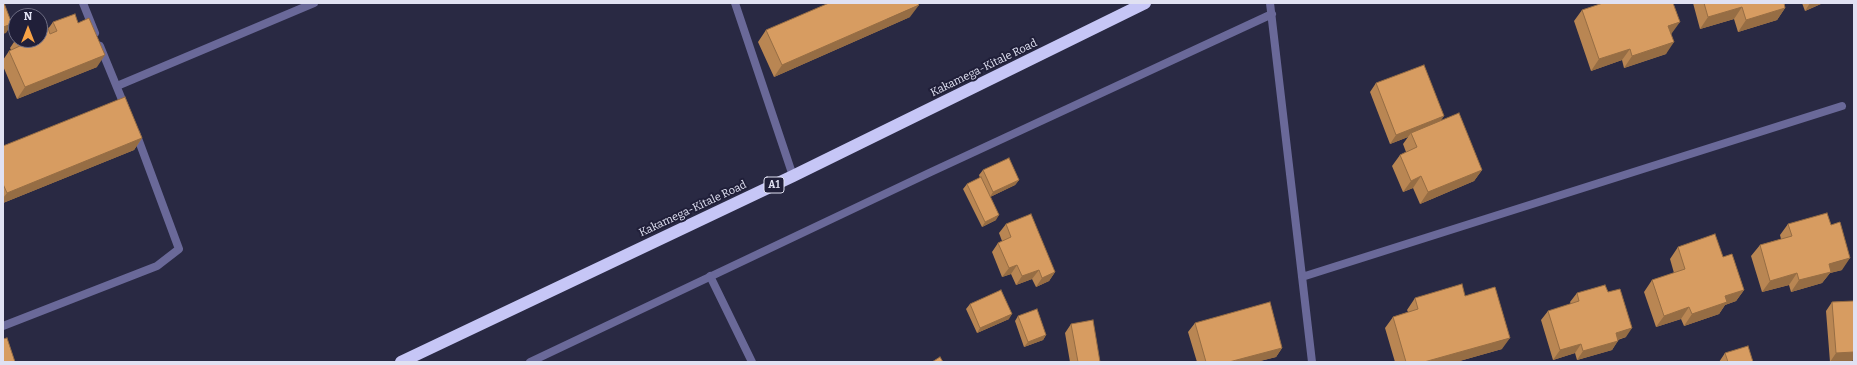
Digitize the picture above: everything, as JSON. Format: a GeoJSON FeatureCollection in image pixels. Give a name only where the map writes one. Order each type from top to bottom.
{"type":"FeatureCollection","features":[{"type":"Feature","properties":{"kind":"highway","name":"Kakamega-Kitale Road"},"geometry":{"type":"LineString","coordinates":[[401,362],[793,176],[1140,4]]}},
{"type":"Feature","properties":{"kind":"street"},"geometry":{"type":"LineString","coordinates":[[83,3],[128,114]]}},
{"type":"Feature","properties":{"kind":"street"},"geometry":{"type":"LineString","coordinates":[[117,86],[314,3]]}},
{"type":"Feature","properties":{"kind":"street"},"geometry":{"type":"LineString","coordinates":[[735,3],[793,176]]}},
{"type":"Feature","properties":{"kind":"street"},"geometry":{"type":"LineString","coordinates":[[1270,3],[1312,362]]}},
{"type":"Feature","properties":{"kind":"street"},"geometry":{"type":"LineString","coordinates":[[530,362],[710,276],[1272,14]]}},
{"type":"Feature","properties":{"kind":"street"},"geometry":{"type":"LineString","coordinates":[[1302,276],[1842,106]]}},
{"type":"Feature","properties":{"kind":"street"},"geometry":{"type":"LineString","coordinates":[[3,326],[157,266],[179,249],[134,128]]}},
{"type":"Feature","properties":{"kind":"street"},"geometry":{"type":"LineString","coordinates":[[710,276],[752,362]]}},
{"type":"Feature","properties":{"kind":"building"},"geometry":{"type":"Polygon","coordinates":[[[4,3],[8,14],[8,25],[3,27],[4,3]]]}},
{"type":"Feature","properties":{"kind":"building"},"geometry":{"type":"Polygon","coordinates":[[[829,3],[917,3],[919,5],[782,65],[766,30],[829,3]]]}},
{"type":"Feature","properties":{"kind":"building"},"geometry":{"type":"Polygon","coordinates":[[[1603,3],[1673,3],[1680,22],[1668,26],[1674,42],[1632,56],[1630,49],[1599,59],[1582,10],[1603,3]]]}},
{"type":"Feature","properties":{"kind":"building"},"geometry":{"type":"Polygon","coordinates":[[[1704,3],[1784,3],[1785,8],[1746,20],[1742,7],[1708,17],[1704,3]]]}},
{"type":"Feature","properties":{"kind":"building"},"geometry":{"type":"Polygon","coordinates":[[[75,14],[78,23],[89,18],[105,55],[25,87],[9,51],[16,48],[48,48],[48,28],[50,34],[57,31],[53,22],[75,14]]]}},
{"type":"Feature","properties":{"kind":"building"},"geometry":{"type":"Polygon","coordinates":[[[1424,65],[1444,116],[1396,135],[1376,83],[1424,65]]]}},
{"type":"Feature","properties":{"kind":"building"},"geometry":{"type":"Polygon","coordinates":[[[125,97],[142,138],[7,193],[3,184],[3,146],[125,97]]]}},
{"type":"Feature","properties":{"kind":"building"},"geometry":{"type":"Polygon","coordinates":[[[1459,113],[1482,170],[1428,192],[1421,176],[1411,181],[1400,155],[1417,147],[1411,133],[1459,113]]]}},
{"type":"Feature","properties":{"kind":"building"},"geometry":{"type":"Polygon","coordinates":[[[1009,158],[1019,180],[993,192],[983,170],[1009,158]]]}},
{"type":"Feature","properties":{"kind":"building"},"geometry":{"type":"Polygon","coordinates":[[[981,177],[999,215],[985,222],[967,184],[981,177]]]}},
{"type":"Feature","properties":{"kind":"building"},"geometry":{"type":"Polygon","coordinates":[[[1827,213],[1831,225],[1840,222],[1850,258],[1829,264],[1831,272],[1799,280],[1797,273],[1770,281],[1760,245],[1792,236],[1788,224],[1827,213]]]}},
{"type":"Feature","properties":{"kind":"building"},"geometry":{"type":"Polygon","coordinates":[[[1031,214],[1055,272],[1042,278],[1039,270],[1022,276],[1017,265],[1009,268],[998,243],[1011,237],[1006,224],[1031,214]]]}},
{"type":"Feature","properties":{"kind":"building"},"geometry":{"type":"Polygon","coordinates":[[[1715,234],[1723,257],[1732,254],[1744,290],[1725,296],[1727,302],[1692,314],[1689,307],[1664,316],[1652,280],[1685,269],[1678,247],[1715,234]]]}},
{"type":"Feature","properties":{"kind":"building"},"geometry":{"type":"Polygon","coordinates":[[[1462,284],[1465,296],[1495,287],[1510,338],[1424,362],[1406,362],[1393,317],[1418,309],[1415,298],[1462,284]]]}},
{"type":"Feature","properties":{"kind":"building"},"geometry":{"type":"Polygon","coordinates":[[[1605,285],[1608,292],[1620,289],[1632,328],[1616,333],[1618,341],[1583,351],[1581,344],[1560,350],[1548,311],[1579,301],[1577,293],[1605,285]]]}},
{"type":"Feature","properties":{"kind":"building"},"geometry":{"type":"Polygon","coordinates":[[[1001,290],[1012,314],[980,328],[970,304],[1001,290]]]}},
{"type":"Feature","properties":{"kind":"building"},"geometry":{"type":"Polygon","coordinates":[[[1854,301],[1854,352],[1836,353],[1832,302],[1854,301]]]}},
{"type":"Feature","properties":{"kind":"building"},"geometry":{"type":"Polygon","coordinates":[[[1270,302],[1282,348],[1229,362],[1206,362],[1195,323],[1270,302]]]}},
{"type":"Feature","properties":{"kind":"building"},"geometry":{"type":"Polygon","coordinates":[[[1037,309],[1046,335],[1028,342],[1018,316],[1037,309]]]}},
{"type":"Feature","properties":{"kind":"building"},"geometry":{"type":"Polygon","coordinates":[[[1093,320],[1100,362],[1078,362],[1071,324],[1093,320]]]}},
{"type":"Feature","properties":{"kind":"building"},"geometry":{"type":"Polygon","coordinates":[[[7,338],[15,362],[3,362],[3,339],[7,338]]]}},
{"type":"Feature","properties":{"kind":"building"},"geometry":{"type":"Polygon","coordinates":[[[1748,346],[1753,362],[1728,362],[1725,353],[1748,346]]]}},
{"type":"Feature","properties":{"kind":"building"},"geometry":{"type":"Polygon","coordinates":[[[940,357],[943,362],[932,362],[940,357]]]}}]}
